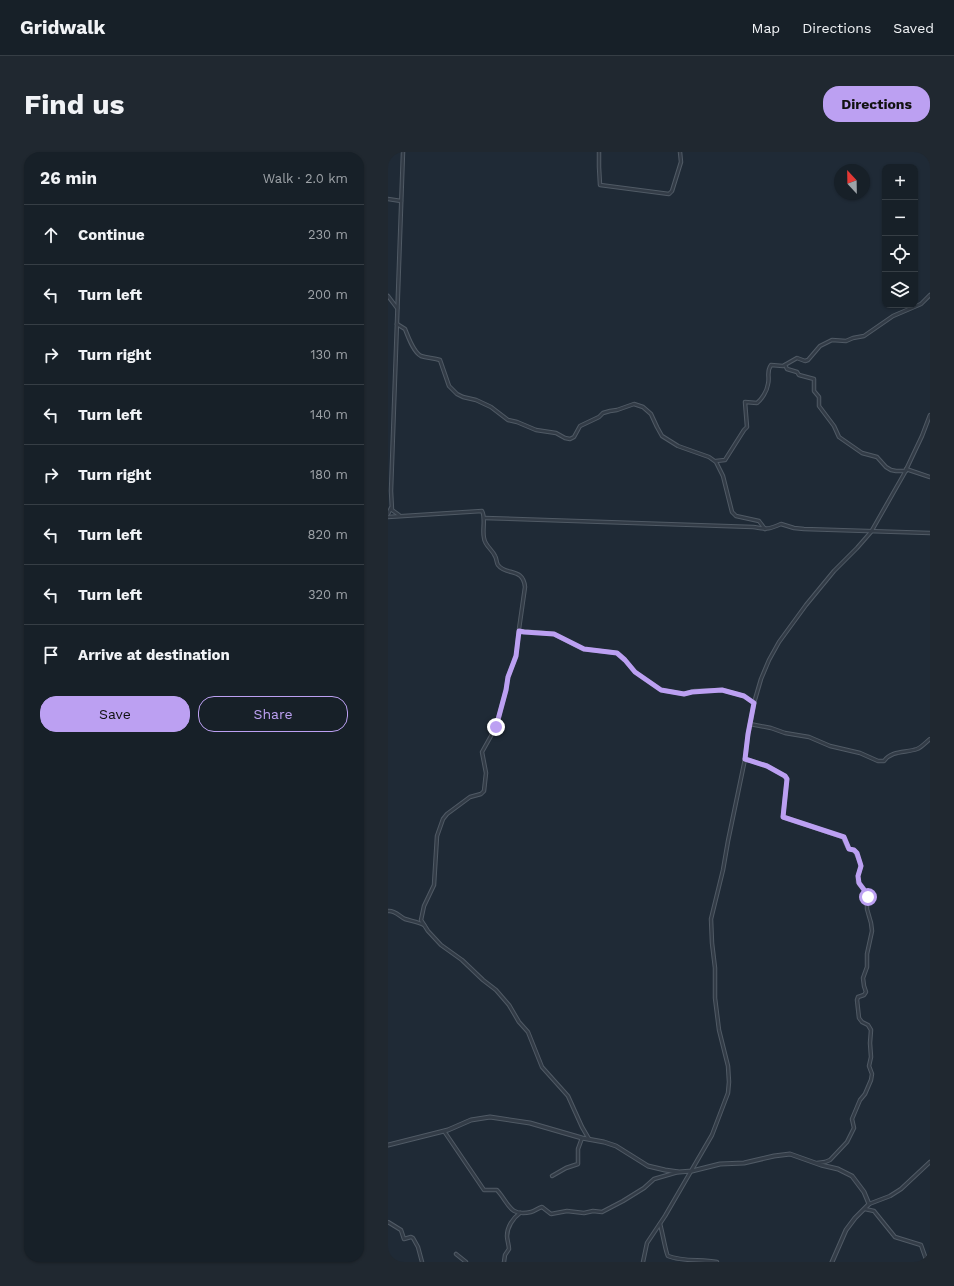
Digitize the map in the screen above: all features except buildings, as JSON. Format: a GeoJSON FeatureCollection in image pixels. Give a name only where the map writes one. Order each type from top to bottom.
{"type":"FeatureCollection","features":[{"type":"Feature","properties":{"kind":"street"},"geometry":{"type":"LineString","coordinates":[[388,514],[391,507],[403,152]]}},
{"type":"Feature","properties":{"kind":"street"},"geometry":{"type":"LineString","coordinates":[[600,152],[598,167],[600,185],[669,194],[672,191],[681,162],[680,152]]}},
{"type":"Feature","properties":{"kind":"street"},"geometry":{"type":"LineString","coordinates":[[388,199],[401,200]]}},
{"type":"Feature","properties":{"kind":"street"},"geometry":{"type":"LineString","coordinates":[[715,461],[725,459],[747,427],[745,402],[757,403],[761,400],[768,384],[767,375],[770,366],[786,365],[797,358],[808,360],[820,346],[832,340],[846,341],[864,336],[893,316],[921,304],[930,295]]}},
{"type":"Feature","properties":{"kind":"street"},"geometry":{"type":"LineString","coordinates":[[388,296],[397,308]]}},
{"type":"Feature","properties":{"kind":"street"},"geometry":{"type":"LineString","coordinates":[[397,324],[405,329],[417,353],[421,356],[440,360],[448,384],[453,392],[491,407],[508,420],[536,430],[570,438],[574,437],[582,424],[599,417],[603,413],[636,404],[643,407],[651,414],[662,436],[678,446],[709,457],[715,461],[723,476],[732,512],[737,516],[759,521],[765,529]]}},
{"type":"Feature","properties":{"kind":"street"},"geometry":{"type":"LineString","coordinates":[[786,365],[787,370],[797,372],[798,375],[814,379],[814,391],[819,398],[819,406],[833,424],[839,436],[862,453],[876,456],[886,467],[891,470],[896,472],[906,470],[930,477]]}},
{"type":"Feature","properties":{"kind":"street"},"geometry":{"type":"LineString","coordinates":[[643,1262],[647,1243],[712,1136],[726,1101],[729,1087],[728,1066],[719,1030],[714,998],[711,919],[722,875],[745,759],[754,703],[769,660],[787,630],[824,582],[871,532],[906,470],[930,415]]}},
{"type":"Feature","properties":{"kind":"street"},"geometry":{"type":"LineString","coordinates":[[391,507],[395,513],[400,515]]}},
{"type":"Feature","properties":{"kind":"street"},"geometry":{"type":"LineString","coordinates":[[388,517],[480,510],[483,512],[484,518],[484,541],[495,555],[497,564],[502,568],[520,575],[524,581],[516,656],[508,677],[496,727],[482,752],[486,773],[484,791],[481,794],[470,796],[447,814],[442,822],[437,836],[434,885],[424,906],[421,917],[424,925],[440,944],[462,960],[496,990],[509,1004],[519,1022],[528,1032],[542,1067],[568,1096],[584,1132],[590,1139]]}},
{"type":"Feature","properties":{"kind":"street"},"geometry":{"type":"LineString","coordinates":[[484,518],[765,529],[782,524],[794,528],[804,529],[930,533]]}},
{"type":"Feature","properties":{"kind":"street"},"geometry":{"type":"LineString","coordinates":[[519,631],[554,634],[584,649],[617,653],[635,672],[661,690],[684,694],[722,690],[744,696],[754,703]]}},
{"type":"Feature","properties":{"kind":"street"},"geometry":{"type":"LineString","coordinates":[[750,724],[808,737],[830,746],[860,753],[868,758],[880,761],[884,761],[887,756],[918,748],[930,739]]}},
{"type":"Feature","properties":{"kind":"street"},"geometry":{"type":"LineString","coordinates":[[745,759],[767,766],[785,776],[787,779],[783,817],[844,837],[849,849],[854,850],[857,853],[861,866],[858,882],[867,895],[867,909],[871,918],[872,931],[867,952],[867,967],[863,978],[866,992],[857,1000],[859,1018],[862,1022],[868,1025],[871,1030],[871,1057],[869,1066],[872,1074],[872,1080],[865,1094],[860,1100],[852,1119],[854,1128],[847,1142],[830,1160],[814,1163]]}},
{"type":"Feature","properties":{"kind":"street"},"geometry":{"type":"LineString","coordinates":[[388,911],[391,910],[405,919],[413,920],[424,925]]}},
{"type":"Feature","properties":{"kind":"street"},"geometry":{"type":"LineString","coordinates":[[388,1145],[444,1131],[471,1120],[490,1117],[530,1123],[582,1138],[604,1142],[616,1146],[648,1166],[679,1172]]}},
{"type":"Feature","properties":{"kind":"street"},"geometry":{"type":"LineString","coordinates":[[444,1131],[484,1190],[497,1190],[512,1210],[521,1213]]}},
{"type":"Feature","properties":{"kind":"street"},"geometry":{"type":"LineString","coordinates":[[552,1176],[578,1164],[579,1145],[582,1138]]}},
{"type":"Feature","properties":{"kind":"street"},"geometry":{"type":"LineString","coordinates":[[504,1262],[505,1255],[510,1249],[507,1236],[508,1231],[514,1218],[521,1213],[533,1211],[542,1207],[551,1214],[567,1211],[584,1213],[593,1211],[601,1212],[644,1188],[654,1179],[679,1172],[692,1171],[715,1165],[744,1163],[784,1154],[790,1154],[814,1163],[838,1169],[853,1177],[864,1192],[869,1204]]}},
{"type":"Feature","properties":{"kind":"street"},"geometry":{"type":"LineString","coordinates":[[832,1262],[846,1230],[855,1218],[869,1204],[890,1196],[901,1189],[930,1162]]}},
{"type":"Feature","properties":{"kind":"street"},"geometry":{"type":"LineString","coordinates":[[865,1209],[874,1211],[895,1237],[921,1245],[927,1262]]}},
{"type":"Feature","properties":{"kind":"street"},"geometry":{"type":"LineString","coordinates":[[388,1222],[401,1230],[404,1239],[411,1237],[413,1238],[418,1247],[422,1262]]}},
{"type":"Feature","properties":{"kind":"street"},"geometry":{"type":"LineString","coordinates":[[660,1223],[666,1253],[668,1256],[684,1260],[708,1260],[717,1262]]}},
{"type":"Feature","properties":{"kind":"street"},"geometry":{"type":"LineString","coordinates":[[456,1254],[466,1262]]}},
{"type":"Feature","properties":{"kind":"route"},"geometry":{"type":"LineString","coordinates":[[496,727],[508,677],[516,656],[519,631],[554,634],[584,649],[617,653],[622,656],[635,672],[645,678],[656,688],[661,690],[687,694],[718,689],[744,696],[754,703],[745,759],[767,766],[785,776],[787,779],[782,815],[783,817],[844,837],[847,847],[856,851],[857,853],[861,866],[858,882],[868,897]]}}]}
